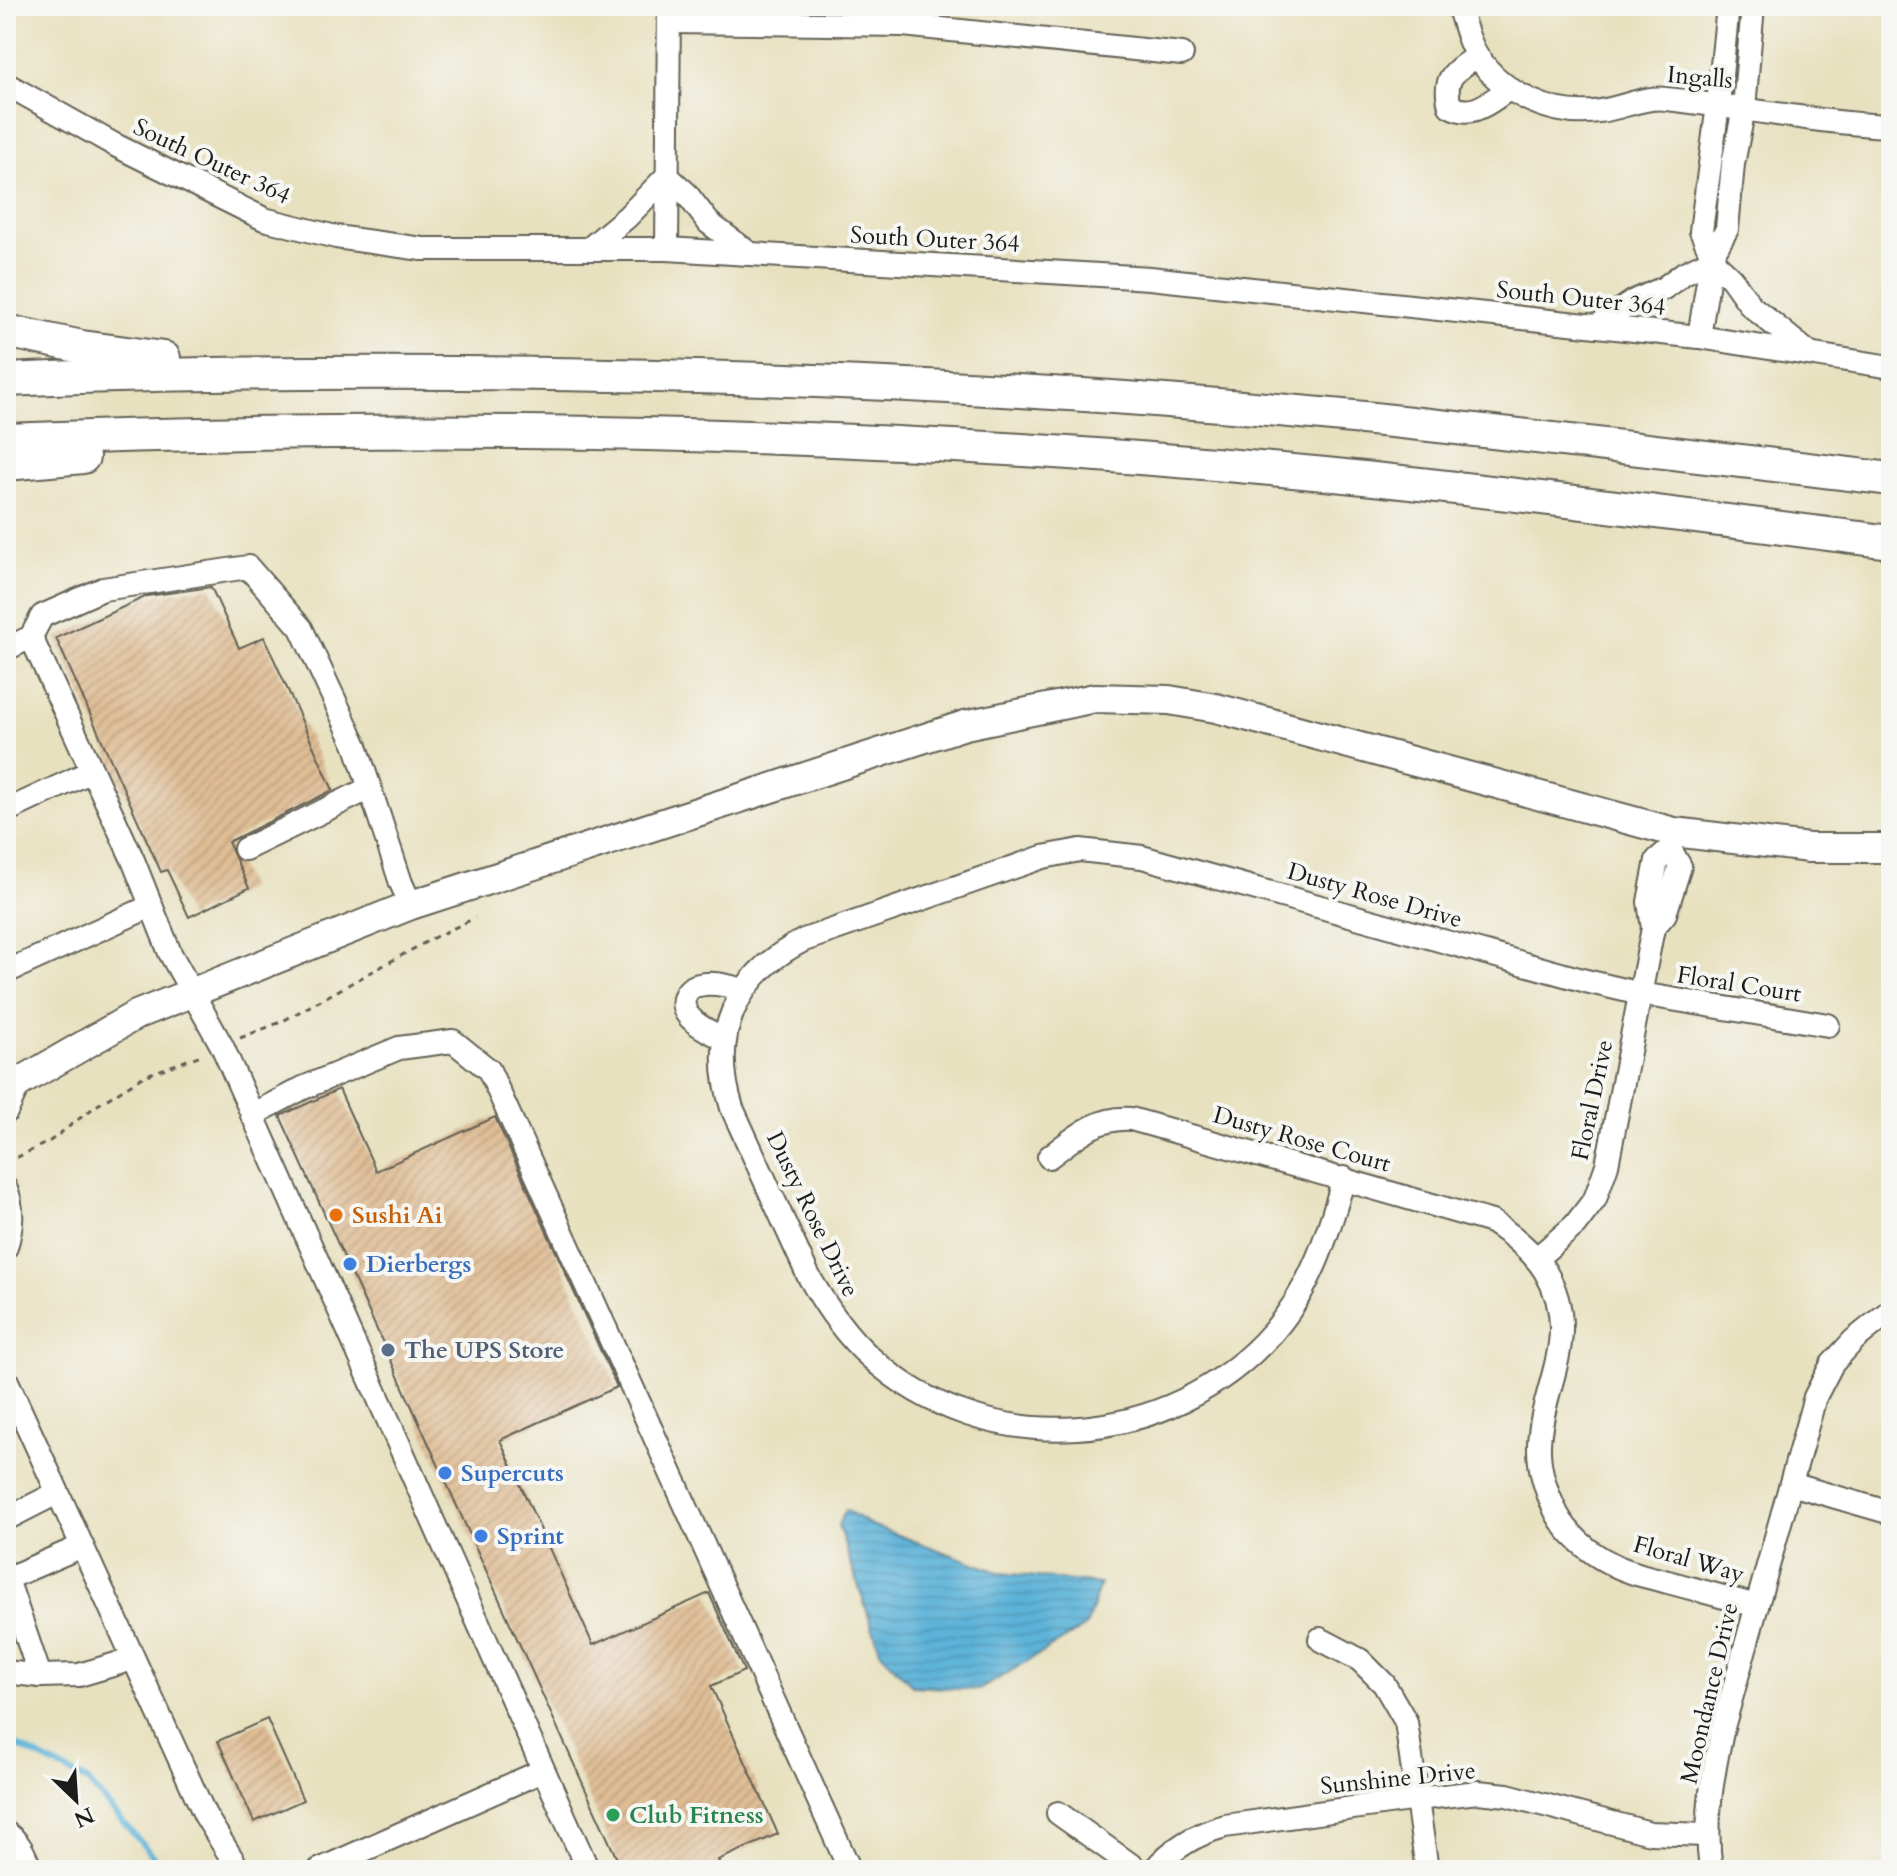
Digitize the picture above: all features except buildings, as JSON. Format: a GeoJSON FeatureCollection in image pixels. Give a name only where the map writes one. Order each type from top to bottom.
{"type":"FeatureCollection","features":[{"type":"Feature","properties":{"kind":"highway"},"geometry":{"type":"LineString","coordinates":[[6,331],[82,347],[238,372]]}},
{"type":"Feature","properties":{"kind":"highway"},"geometry":{"type":"LineString","coordinates":[[6,380],[238,372],[813,379],[990,389],[1354,417],[1891,479]]}},
{"type":"Feature","properties":{"kind":"highway"},"geometry":{"type":"LineString","coordinates":[[6,440],[328,432],[704,436],[888,444],[1176,462],[1390,481],[1891,542]]}},
{"type":"Feature","properties":{"kind":"highway"},"geometry":{"type":"LineString","coordinates":[[6,464],[219,448],[328,432]]}},
{"type":"Feature","properties":{"kind":"main road"},"geometry":{"type":"LineString","coordinates":[[11,1082],[136,1015],[411,905],[965,725],[1095,698],[1169,700],[1216,708],[1672,841],[1809,848],[1891,848]]}},
{"type":"Feature","properties":{"kind":"street","name":"Ingalls"},"geometry":{"type":"LineString","coordinates":[[1458,6],[1477,56],[1504,87],[1527,99],[1569,111],[1599,112],[1659,98],[1891,126]]}},
{"type":"Feature","properties":{"kind":"street"},"geometry":{"type":"LineString","coordinates":[[1728,6],[1701,231],[1712,258],[1751,306],[1811,355]]}},
{"type":"Feature","properties":{"kind":"street"},"geometry":{"type":"LineString","coordinates":[[1699,337],[1712,258],[1727,229],[1733,164],[1744,108],[1753,6]]}},
{"type":"Feature","properties":{"kind":"street"},"geometry":{"type":"LineString","coordinates":[[667,249],[669,14],[904,15],[1182,54]]}},
{"type":"Feature","properties":{"kind":"street"},"geometry":{"type":"LineString","coordinates":[[1477,56],[1452,73],[1446,90],[1450,106],[1461,112],[1472,111],[1509,89]]}},
{"type":"Feature","properties":{"kind":"street","name":"South Outer 364"},"geometry":{"type":"LineString","coordinates":[[6,84],[115,145],[264,219],[336,237],[422,249],[667,249],[1150,278],[1699,337],[1891,367]]}},
{"type":"Feature","properties":{"kind":"street"},"geometry":{"type":"LineString","coordinates":[[590,248],[627,217],[667,176]]}},
{"type":"Feature","properties":{"kind":"street"},"geometry":{"type":"LineString","coordinates":[[667,176],[686,193],[709,223],[750,254]]}},
{"type":"Feature","properties":{"kind":"street"},"geometry":{"type":"LineString","coordinates":[[1597,326],[1634,301],[1664,288],[1712,258]]}},
{"type":"Feature","properties":{"kind":"street"},"geometry":{"type":"LineString","coordinates":[[6,649],[31,637],[42,616],[103,589],[248,567],[301,628],[356,746],[411,905]]}},
{"type":"Feature","properties":{"kind":"street"},"geometry":{"type":"LineString","coordinates":[[31,637],[170,953],[212,1026],[588,1870]]}},
{"type":"Feature","properties":{"kind":"street"},"geometry":{"type":"LineString","coordinates":[[6,811],[92,771]]}},
{"type":"Feature","properties":{"kind":"street"},"geometry":{"type":"LineString","coordinates":[[245,849],[370,788]]}},
{"type":"Feature","properties":{"kind":"street","name":"Floral Drive"},"geometry":{"type":"LineString","coordinates":[[1536,1259],[1575,1225],[1595,1199],[1607,1165],[1653,928],[1665,914],[1680,866],[1672,841]]}},
{"type":"Feature","properties":{"kind":"street","name":"Dusty Rose Drive"},"geometry":{"type":"LineString","coordinates":[[1344,1178],[1327,1235],[1305,1286],[1273,1332],[1232,1372],[1183,1402],[1125,1423],[1053,1430],[988,1421],[938,1403],[893,1375],[856,1343],[823,1301],[808,1275],[732,1108],[724,1082],[722,1054],[727,1026],[744,990],[764,965],[804,940],[1043,857],[1080,850],[1142,857],[1570,977],[1641,994]]}},
{"type":"Feature","properties":{"kind":"street"},"geometry":{"type":"LineString","coordinates":[[6,972],[151,906]]}},
{"type":"Feature","properties":{"kind":"street"},"geometry":{"type":"LineString","coordinates":[[725,1039],[692,1021],[684,1004],[684,996],[690,988],[701,984],[744,990]]}},
{"type":"Feature","properties":{"kind":"street","name":"Floral Court"},"geometry":{"type":"LineString","coordinates":[[1641,994],[1828,1025]]}},
{"type":"Feature","properties":{"kind":"street"},"geometry":{"type":"LineString","coordinates":[[252,1115],[303,1088],[399,1048],[453,1041],[489,1070],[850,1870]]}},
{"type":"Feature","properties":{"kind":"street"},"geometry":{"type":"LineString","coordinates":[[6,1112],[11,1082]]}},
{"type":"Feature","properties":{"kind":"street","name":"Dusty Rose Court"},"geometry":{"type":"LineString","coordinates":[[1049,1157],[1086,1129],[1113,1118],[1131,1119],[1492,1222],[1514,1237],[1536,1259]]}},
{"type":"Feature","properties":{"kind":"street"},"geometry":{"type":"LineString","coordinates":[[6,1189],[11,1201],[11,1228],[6,1247]]}},
{"type":"Feature","properties":{"kind":"street","name":"Floral Way"},"geometry":{"type":"LineString","coordinates":[[1536,1259],[1546,1272],[1556,1298],[1561,1327],[1559,1360],[1539,1445],[1547,1496],[1561,1520],[1580,1543],[1609,1563],[1634,1573],[1757,1606]]}},
{"type":"Feature","properties":{"kind":"street","name":"Moondance Drive"},"geometry":{"type":"LineString","coordinates":[[1711,1870],[1706,1835],[1716,1757],[1815,1397],[1832,1364],[1854,1340],[1891,1310]]}},
{"type":"Feature","properties":{"kind":"street"},"geometry":{"type":"LineString","coordinates":[[9,1394],[205,1815],[239,1870]]}},
{"type":"Feature","properties":{"kind":"street"},"geometry":{"type":"LineString","coordinates":[[1791,1484],[1891,1513]]}},
{"type":"Feature","properties":{"kind":"street"},"geometry":{"type":"LineString","coordinates":[[9,1511],[57,1493]]}},
{"type":"Feature","properties":{"kind":"street"},"geometry":{"type":"LineString","coordinates":[[40,1676],[6,1579],[82,1546]]}},
{"type":"Feature","properties":{"kind":"street"},"geometry":{"type":"LineString","coordinates":[[1320,1639],[1360,1660],[1384,1684],[1406,1722],[1427,1870]]}},
{"type":"Feature","properties":{"kind":"street"},"geometry":{"type":"LineString","coordinates":[[6,1672],[40,1676],[79,1675],[133,1659]]}},
{"type":"Feature","properties":{"kind":"street"},"geometry":{"type":"LineString","coordinates":[[319,1870],[542,1771]]}},
{"type":"Feature","properties":{"kind":"street","name":"Sunshine Drive"},"geometry":{"type":"LineString","coordinates":[[1154,1870],[1166,1855],[1201,1833],[1225,1826],[1478,1792],[1507,1795],[1650,1833],[1706,1835]]}},
{"type":"Feature","properties":{"kind":"street"},"geometry":{"type":"LineString","coordinates":[[1058,1813],[1138,1870]]}},
{"type":"Feature","properties":{"kind":"street"},"geometry":{"type":"LineString","coordinates":[[6,1833],[23,1850],[31,1870]]}},
{"type":"Feature","properties":{"kind":"water"},"geometry":{"type":"Polygon","coordinates":[[[846,1510],[871,1525],[1001,1573],[1100,1584],[1086,1626],[979,1690],[913,1686],[881,1653],[838,1525],[846,1510]]]}},
{"type":"Feature","properties":{"kind":"waterway"},"geometry":{"type":"LineString","coordinates":[[6,1740],[87,1781],[165,1870]]}},
{"type":"Feature","properties":{"kind":"place","name":"Sushi Ai"},"geometry":{"type":"Point","coordinates":[336,1215]}},
{"type":"Feature","properties":{"kind":"place","name":"Dierbergs"},"geometry":{"type":"Point","coordinates":[350,1264]}},
{"type":"Feature","properties":{"kind":"place","name":"The UPS Store"},"geometry":{"type":"Point","coordinates":[388,1350]}},
{"type":"Feature","properties":{"kind":"place","name":"Supercuts"},"geometry":{"type":"Point","coordinates":[445,1473]}},
{"type":"Feature","properties":{"kind":"place","name":"Sprint"},"geometry":{"type":"Point","coordinates":[481,1536]}},
{"type":"Feature","properties":{"kind":"place","name":"Club Fitness"},"geometry":{"type":"Point","coordinates":[613,1815]}}]}
